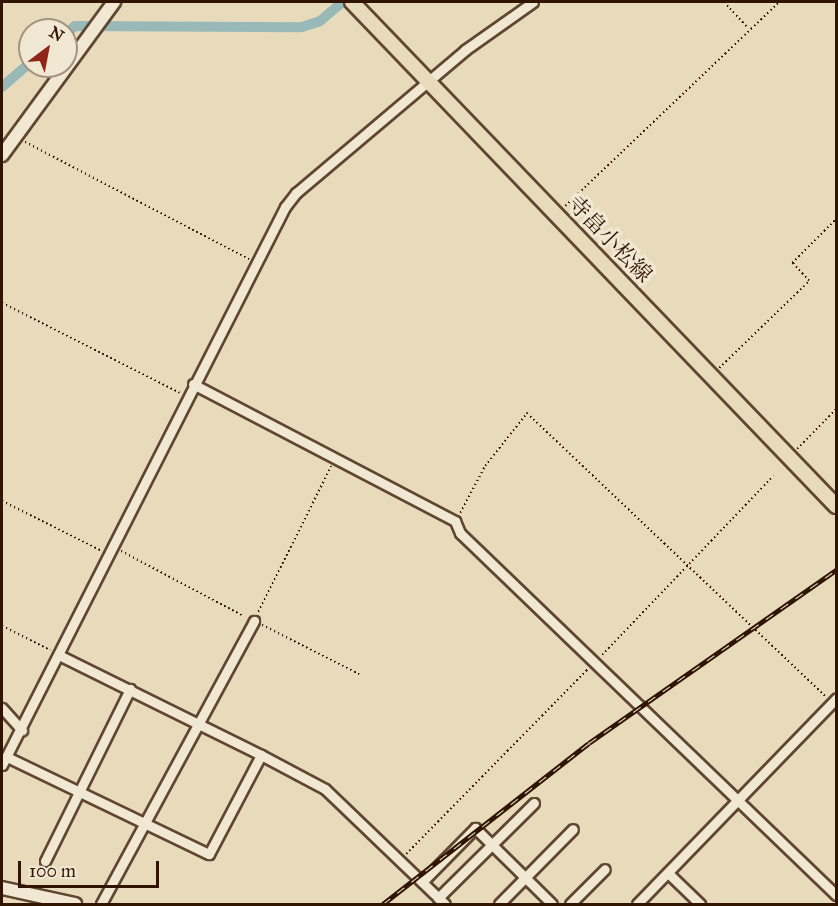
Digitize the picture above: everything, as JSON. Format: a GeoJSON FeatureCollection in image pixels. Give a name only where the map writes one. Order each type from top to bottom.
{"type":"FeatureCollection","features":[{"type":"Feature","properties":{"kind":"main road"},"geometry":{"type":"LineString","coordinates":[[2,155],[114,2]]}},
{"type":"Feature","properties":{"kind":"main road","name":"寺畠小松線"},"geometry":{"type":"LineString","coordinates":[[352,2],[837,506]]}},
{"type":"Feature","properties":{"kind":"main road"},"geometry":{"type":"LineString","coordinates":[[2,888],[75,904]]}},
{"type":"Feature","properties":{"kind":"street"},"geometry":{"type":"LineString","coordinates":[[261,755],[209,854],[80,791],[4,761],[193,384],[256,263],[297,193],[465,50],[533,2]]}},
{"type":"Feature","properties":{"kind":"street"},"geometry":{"type":"LineString","coordinates":[[193,384],[455,521],[460,533],[837,894]]}},
{"type":"Feature","properties":{"kind":"street"},"geometry":{"type":"LineString","coordinates":[[101,904],[146,824],[197,722],[254,621]]}},
{"type":"Feature","properties":{"kind":"street"},"geometry":{"type":"LineString","coordinates":[[59,655],[197,722],[325,789],[442,901],[492,845],[534,803]]}},
{"type":"Feature","properties":{"kind":"street"},"geometry":{"type":"LineString","coordinates":[[45,861],[130,689]]}},
{"type":"Feature","properties":{"kind":"street"},"geometry":{"type":"LineString","coordinates":[[644,902],[668,873],[835,701]]}},
{"type":"Feature","properties":{"kind":"street"},"geometry":{"type":"LineString","coordinates":[[2,708],[22,729]]}},
{"type":"Feature","properties":{"kind":"street"},"geometry":{"type":"LineString","coordinates":[[422,882],[475,828],[552,904]]}},
{"type":"Feature","properties":{"kind":"street"},"geometry":{"type":"LineString","coordinates":[[499,904],[573,829]]}},
{"type":"Feature","properties":{"kind":"street"},"geometry":{"type":"LineString","coordinates":[[570,904],[605,869]]}},
{"type":"Feature","properties":{"kind":"street"},"geometry":{"type":"LineString","coordinates":[[668,873],[700,904]]}},
{"type":"Feature","properties":{"kind":"path"},"geometry":{"type":"LineString","coordinates":[[724,2],[749,29]]}},
{"type":"Feature","properties":{"kind":"path"},"geometry":{"type":"LineString","coordinates":[[557,214],[779,2]]}},
{"type":"Feature","properties":{"kind":"path"},"geometry":{"type":"LineString","coordinates":[[16,137],[256,263]]}},
{"type":"Feature","properties":{"kind":"path"},"geometry":{"type":"LineString","coordinates":[[712,375],[809,281],[792,263],[837,219]]}},
{"type":"Feature","properties":{"kind":"path"},"geometry":{"type":"LineString","coordinates":[[2,303],[188,396]]}},
{"type":"Feature","properties":{"kind":"path"},"geometry":{"type":"LineString","coordinates":[[790,457],[837,409]]}},
{"type":"Feature","properties":{"kind":"path"},"geometry":{"type":"LineString","coordinates":[[455,521],[485,466],[527,413],[835,701]]}},
{"type":"Feature","properties":{"kind":"path"},"geometry":{"type":"LineString","coordinates":[[254,621],[334,459]]}},
{"type":"Feature","properties":{"kind":"path"},"geometry":{"type":"LineString","coordinates":[[2,501],[111,550],[359,674]]}},
{"type":"Feature","properties":{"kind":"path"},"geometry":{"type":"LineString","coordinates":[[2,626],[59,655]]}},
{"type":"Feature","properties":{"kind":"waterway"},"geometry":{"type":"LineString","coordinates":[[78,26],[302,27],[320,21],[343,2]]}},
{"type":"Feature","properties":{"kind":"waterway"},"geometry":{"type":"LineString","coordinates":[[2,87],[18,73]]}},
{"type":"Feature","properties":{"kind":"railway"},"geometry":{"type":"LineString","coordinates":[[383,904],[589,743],[836,570]]}}]}
